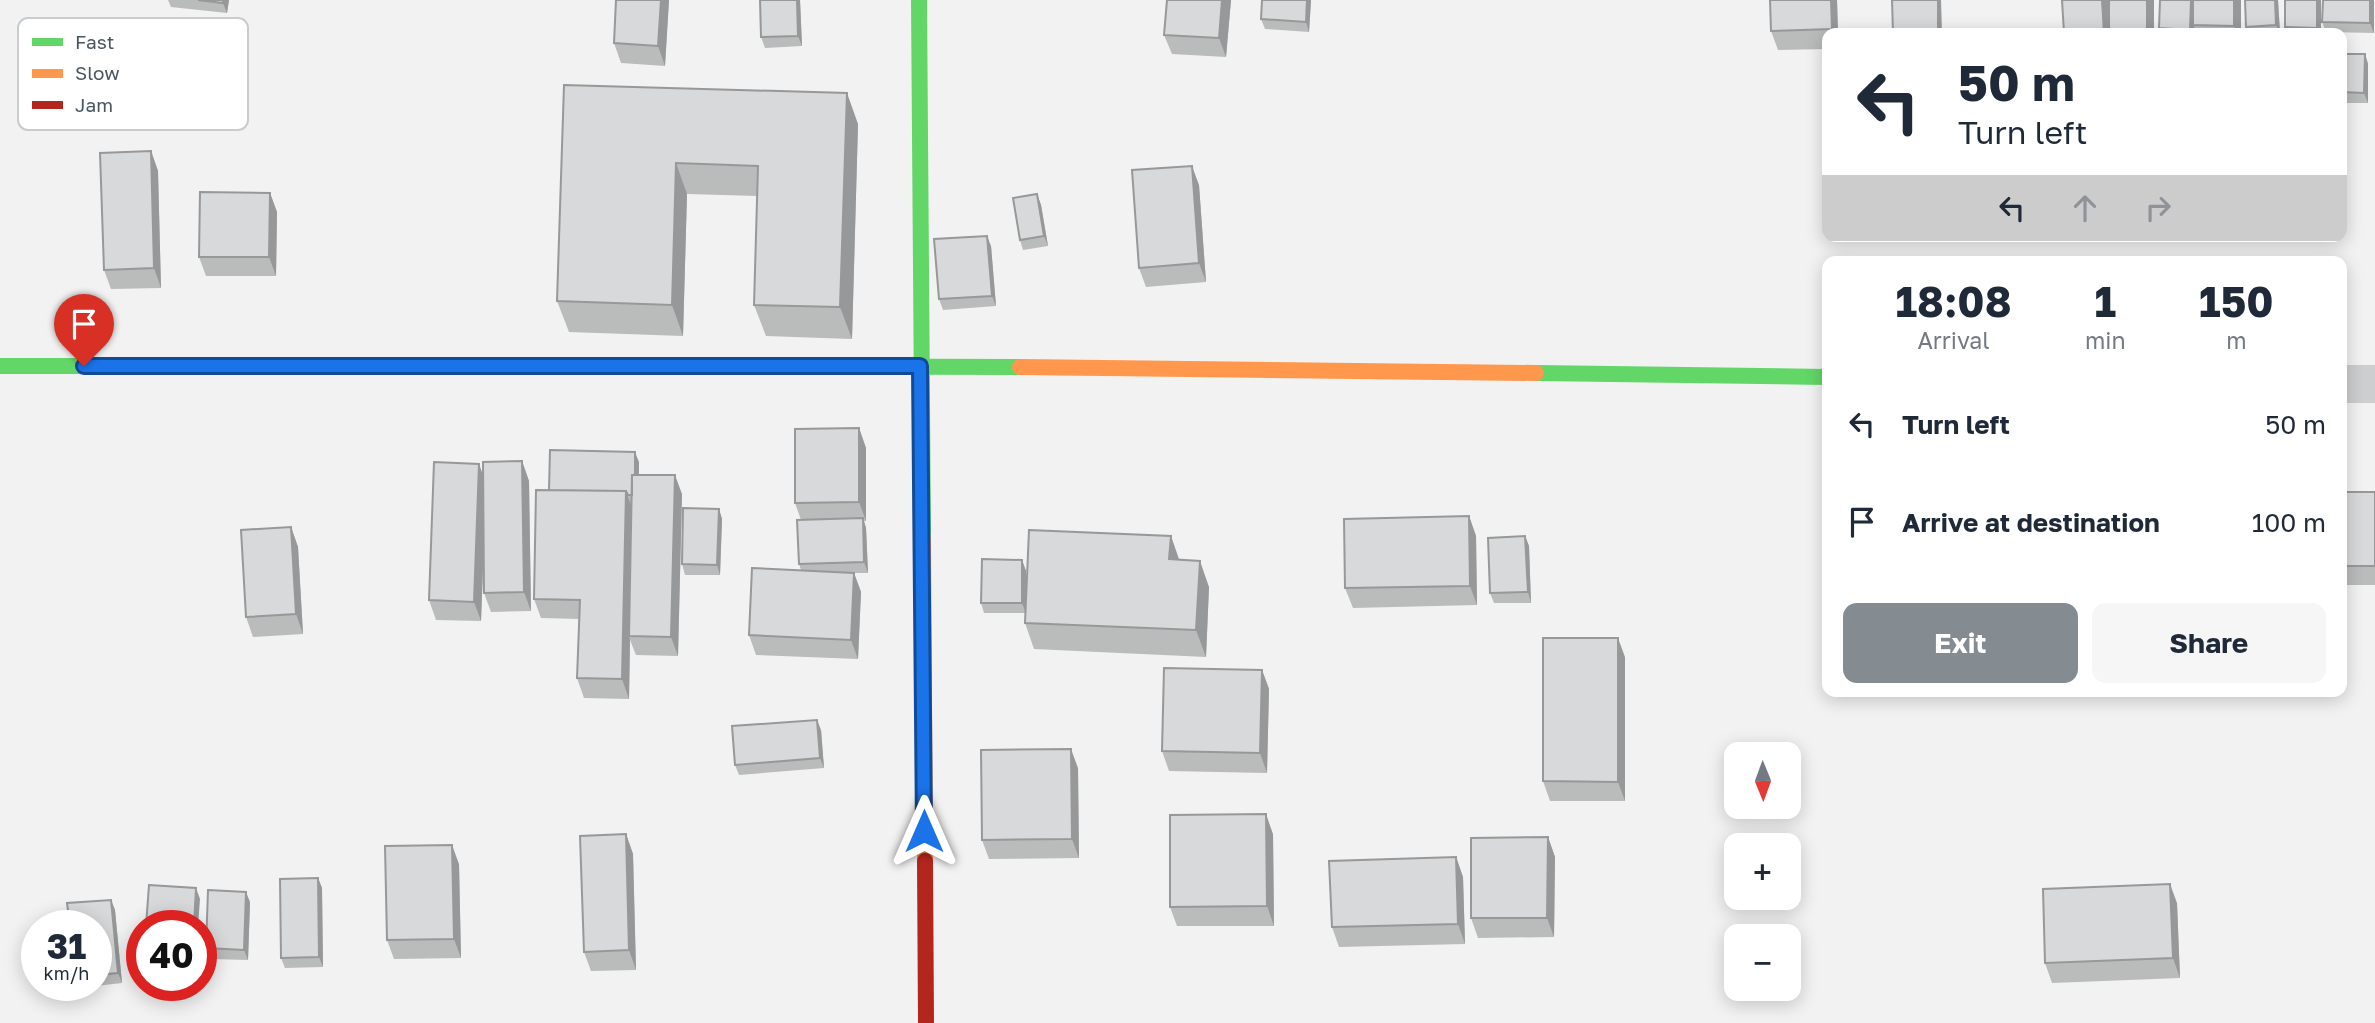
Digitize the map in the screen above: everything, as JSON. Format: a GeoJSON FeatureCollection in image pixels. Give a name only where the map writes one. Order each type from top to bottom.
{"type":"FeatureCollection","features":[{"type":"Feature","properties":{"kind":"street"},"geometry":{"type":"LineString","coordinates":[[919,0],[926,1023]]}},
{"type":"Feature","properties":{"kind":"street"},"geometry":{"type":"LineString","coordinates":[[0,366],[920,366],[1822,377]]}},
{"type":"Feature","properties":{"kind":"street"},"geometry":{"type":"LineString","coordinates":[[2347,384],[2375,384]]}},
{"type":"Feature","properties":{"kind":"building"},"geometry":{"type":"Polygon","coordinates":[[[198,0],[223,0],[223,3],[198,0]]]}},
{"type":"Feature","properties":{"kind":"building"},"geometry":{"type":"Polygon","coordinates":[[[616,0],[661,0],[658,46],[614,43],[616,0]]]}},
{"type":"Feature","properties":{"kind":"building"},"geometry":{"type":"Polygon","coordinates":[[[760,0],[797,0],[798,36],[761,37],[760,0]]]}},
{"type":"Feature","properties":{"kind":"building"},"geometry":{"type":"Polygon","coordinates":[[[1167,0],[1222,0],[1219,38],[1164,35],[1167,0]]]}},
{"type":"Feature","properties":{"kind":"building"},"geometry":{"type":"Polygon","coordinates":[[[1262,0],[1307,0],[1306,22],[1261,19],[1262,0]]]}},
{"type":"Feature","properties":{"kind":"building"},"geometry":{"type":"Polygon","coordinates":[[[1770,0],[1831,0],[1832,28],[1771,31],[1770,0]]]}},
{"type":"Feature","properties":{"kind":"building"},"geometry":{"type":"Polygon","coordinates":[[[1892,0],[1938,0],[1938,28],[1893,28],[1892,0]]]}},
{"type":"Feature","properties":{"kind":"building"},"geometry":{"type":"Polygon","coordinates":[[[2062,0],[2102,0],[2104,28],[2064,28],[2062,0]]]}},
{"type":"Feature","properties":{"kind":"building"},"geometry":{"type":"Polygon","coordinates":[[[2109,0],[2147,0],[2147,28],[2109,28],[2109,0]]]}},
{"type":"Feature","properties":{"kind":"building"},"geometry":{"type":"Polygon","coordinates":[[[2160,0],[2191,0],[2190,28],[2159,28],[2160,0]]]}},
{"type":"Feature","properties":{"kind":"building"},"geometry":{"type":"Polygon","coordinates":[[[2193,0],[2234,0],[2234,26],[2193,25],[2193,0]]]}},
{"type":"Feature","properties":{"kind":"building"},"geometry":{"type":"Polygon","coordinates":[[[2245,0],[2275,0],[2276,25],[2246,27],[2245,0]]]}},
{"type":"Feature","properties":{"kind":"building"},"geometry":{"type":"Polygon","coordinates":[[[2285,0],[2317,0],[2317,28],[2285,27],[2285,0]]]}},
{"type":"Feature","properties":{"kind":"building"},"geometry":{"type":"Polygon","coordinates":[[[2323,0],[2370,0],[2370,23],[2322,22],[2323,0]]]}},
{"type":"Feature","properties":{"kind":"building"},"geometry":{"type":"Polygon","coordinates":[[[2347,54],[2365,54],[2364,93],[2347,92],[2347,54]]]}},
{"type":"Feature","properties":{"kind":"building"},"geometry":{"type":"Polygon","coordinates":[[[564,85],[847,93],[840,307],[754,305],[758,166],[676,163],[672,305],[557,301],[564,85]]]}},
{"type":"Feature","properties":{"kind":"building"},"geometry":{"type":"Polygon","coordinates":[[[151,151],[154,268],[104,270],[100,153],[151,151]]]}},
{"type":"Feature","properties":{"kind":"building"},"geometry":{"type":"Polygon","coordinates":[[[1192,166],[1199,263],[1139,268],[1132,170],[1192,166]]]}},
{"type":"Feature","properties":{"kind":"building"},"geometry":{"type":"Polygon","coordinates":[[[200,192],[270,193],[269,257],[199,257],[200,192]]]}},
{"type":"Feature","properties":{"kind":"building"},"geometry":{"type":"Polygon","coordinates":[[[1037,194],[1044,236],[1020,240],[1013,198],[1037,194]]]}},
{"type":"Feature","properties":{"kind":"building"},"geometry":{"type":"Polygon","coordinates":[[[987,236],[992,296],[939,299],[934,239],[987,236]]]}},
{"type":"Feature","properties":{"kind":"building"},"geometry":{"type":"Polygon","coordinates":[[[859,428],[859,502],[795,503],[795,429],[859,428]]]}},
{"type":"Feature","properties":{"kind":"building"},"geometry":{"type":"Polygon","coordinates":[[[550,450],[635,452],[632,495],[628,495],[626,491],[549,490],[550,450]]]}},
{"type":"Feature","properties":{"kind":"building"},"geometry":{"type":"Polygon","coordinates":[[[522,461],[524,592],[484,593],[483,462],[522,461]]]}},
{"type":"Feature","properties":{"kind":"building"},"geometry":{"type":"Polygon","coordinates":[[[434,462],[479,464],[474,602],[429,600],[434,462]]]}},
{"type":"Feature","properties":{"kind":"building"},"geometry":{"type":"Polygon","coordinates":[[[632,475],[675,475],[671,637],[629,636],[632,475]]]}},
{"type":"Feature","properties":{"kind":"building"},"geometry":{"type":"Polygon","coordinates":[[[536,490],[626,491],[622,679],[577,678],[580,600],[534,599],[536,490]]]}},
{"type":"Feature","properties":{"kind":"building"},"geometry":{"type":"Polygon","coordinates":[[[2347,492],[2375,492],[2375,566],[2347,566],[2347,492]]]}},
{"type":"Feature","properties":{"kind":"building"},"geometry":{"type":"Polygon","coordinates":[[[683,508],[719,509],[717,565],[682,564],[683,508]]]}},
{"type":"Feature","properties":{"kind":"building"},"geometry":{"type":"Polygon","coordinates":[[[1469,516],[1470,586],[1345,588],[1344,519],[1469,516]]]}},
{"type":"Feature","properties":{"kind":"building"},"geometry":{"type":"Polygon","coordinates":[[[863,518],[864,562],[799,564],[797,520],[863,518]]]}},
{"type":"Feature","properties":{"kind":"building"},"geometry":{"type":"Polygon","coordinates":[[[291,527],[296,614],[246,617],[241,530],[291,527]]]}},
{"type":"Feature","properties":{"kind":"building"},"geometry":{"type":"Polygon","coordinates":[[[1029,530],[1171,536],[1169,559],[1200,561],[1196,630],[1025,623],[1029,530]]]}},
{"type":"Feature","properties":{"kind":"building"},"geometry":{"type":"Polygon","coordinates":[[[1525,536],[1528,592],[1490,593],[1488,538],[1525,536]]]}},
{"type":"Feature","properties":{"kind":"building"},"geometry":{"type":"Polygon","coordinates":[[[982,559],[1022,560],[1022,603],[981,603],[982,559]]]}},
{"type":"Feature","properties":{"kind":"building"},"geometry":{"type":"Polygon","coordinates":[[[752,568],[854,573],[851,640],[749,635],[752,568]]]}},
{"type":"Feature","properties":{"kind":"building"},"geometry":{"type":"Polygon","coordinates":[[[1543,638],[1618,638],[1618,782],[1543,781],[1543,638]]]}},
{"type":"Feature","properties":{"kind":"building"},"geometry":{"type":"Polygon","coordinates":[[[1164,668],[1262,670],[1260,753],[1162,751],[1164,668]]]}},
{"type":"Feature","properties":{"kind":"building"},"geometry":{"type":"Polygon","coordinates":[[[817,720],[820,758],[735,765],[732,726],[817,720]]]}},
{"type":"Feature","properties":{"kind":"building"},"geometry":{"type":"Polygon","coordinates":[[[1071,749],[1072,839],[982,840],[981,750],[1071,749]]]}},
{"type":"Feature","properties":{"kind":"building"},"geometry":{"type":"Polygon","coordinates":[[[1266,814],[1267,906],[1170,907],[1170,815],[1266,814]]]}},
{"type":"Feature","properties":{"kind":"building"},"geometry":{"type":"Polygon","coordinates":[[[626,834],[629,950],[584,952],[580,836],[626,834]]]}},
{"type":"Feature","properties":{"kind":"building"},"geometry":{"type":"Polygon","coordinates":[[[1548,837],[1547,918],[1471,918],[1471,838],[1548,837]]]}},
{"type":"Feature","properties":{"kind":"building"},"geometry":{"type":"Polygon","coordinates":[[[452,845],[454,939],[387,940],[385,846],[452,845]]]}},
{"type":"Feature","properties":{"kind":"building"},"geometry":{"type":"Polygon","coordinates":[[[1456,857],[1458,924],[1332,927],[1329,861],[1456,857]]]}},
{"type":"Feature","properties":{"kind":"building"},"geometry":{"type":"Polygon","coordinates":[[[318,878],[319,957],[281,958],[280,879],[318,878]]]}},
{"type":"Feature","properties":{"kind":"building"},"geometry":{"type":"Polygon","coordinates":[[[2170,884],[2173,958],[2045,963],[2043,889],[2170,884]]]}},
{"type":"Feature","properties":{"kind":"building"},"geometry":{"type":"Polygon","coordinates":[[[149,885],[196,888],[195,910],[147,910],[149,885]]]}},
{"type":"Feature","properties":{"kind":"building"},"geometry":{"type":"Polygon","coordinates":[[[208,890],[246,892],[244,950],[217,949],[217,910],[207,910],[208,890]]]}},
{"type":"Feature","properties":{"kind":"building"},"geometry":{"type":"Polygon","coordinates":[[[111,900],[112,910],[68,910],[67,903],[111,900]]]}},
{"type":"Feature","properties":{"kind":"building"},"geometry":{"type":"Polygon","coordinates":[[[112,910],[118,973],[112,974],[112,910]]]}},
{"type":"Feature","properties":{"kind":"traffic: fast"},"geometry":{"type":"LineString","coordinates":[[919,0],[923,538]]}},
{"type":"Feature","properties":{"kind":"traffic: fast"},"geometry":{"type":"LineString","coordinates":[[0,366],[347,366]]}},
{"type":"Feature","properties":{"kind":"traffic: fast"},"geometry":{"type":"LineString","coordinates":[[708,366],[1020,367]]}},
{"type":"Feature","properties":{"kind":"traffic: fast"},"geometry":{"type":"LineString","coordinates":[[1536,373],[1822,377]]}},
{"type":"Feature","properties":{"kind":"traffic: slow"},"geometry":{"type":"LineString","coordinates":[[1020,367],[1536,373]]}},
{"type":"Feature","properties":{"kind":"traffic: slow"},"geometry":{"type":"LineString","coordinates":[[923,538],[925,861]]}},
{"type":"Feature","properties":{"kind":"traffic: jam"},"geometry":{"type":"LineString","coordinates":[[347,366],[708,366]]}},
{"type":"Feature","properties":{"kind":"traffic: jam"},"geometry":{"type":"LineString","coordinates":[[925,861],[926,1023]]}},
{"type":"Feature","properties":{"kind":"route"},"geometry":{"type":"LineString","coordinates":[[84,366],[920,366],[924,831]]}}]}
